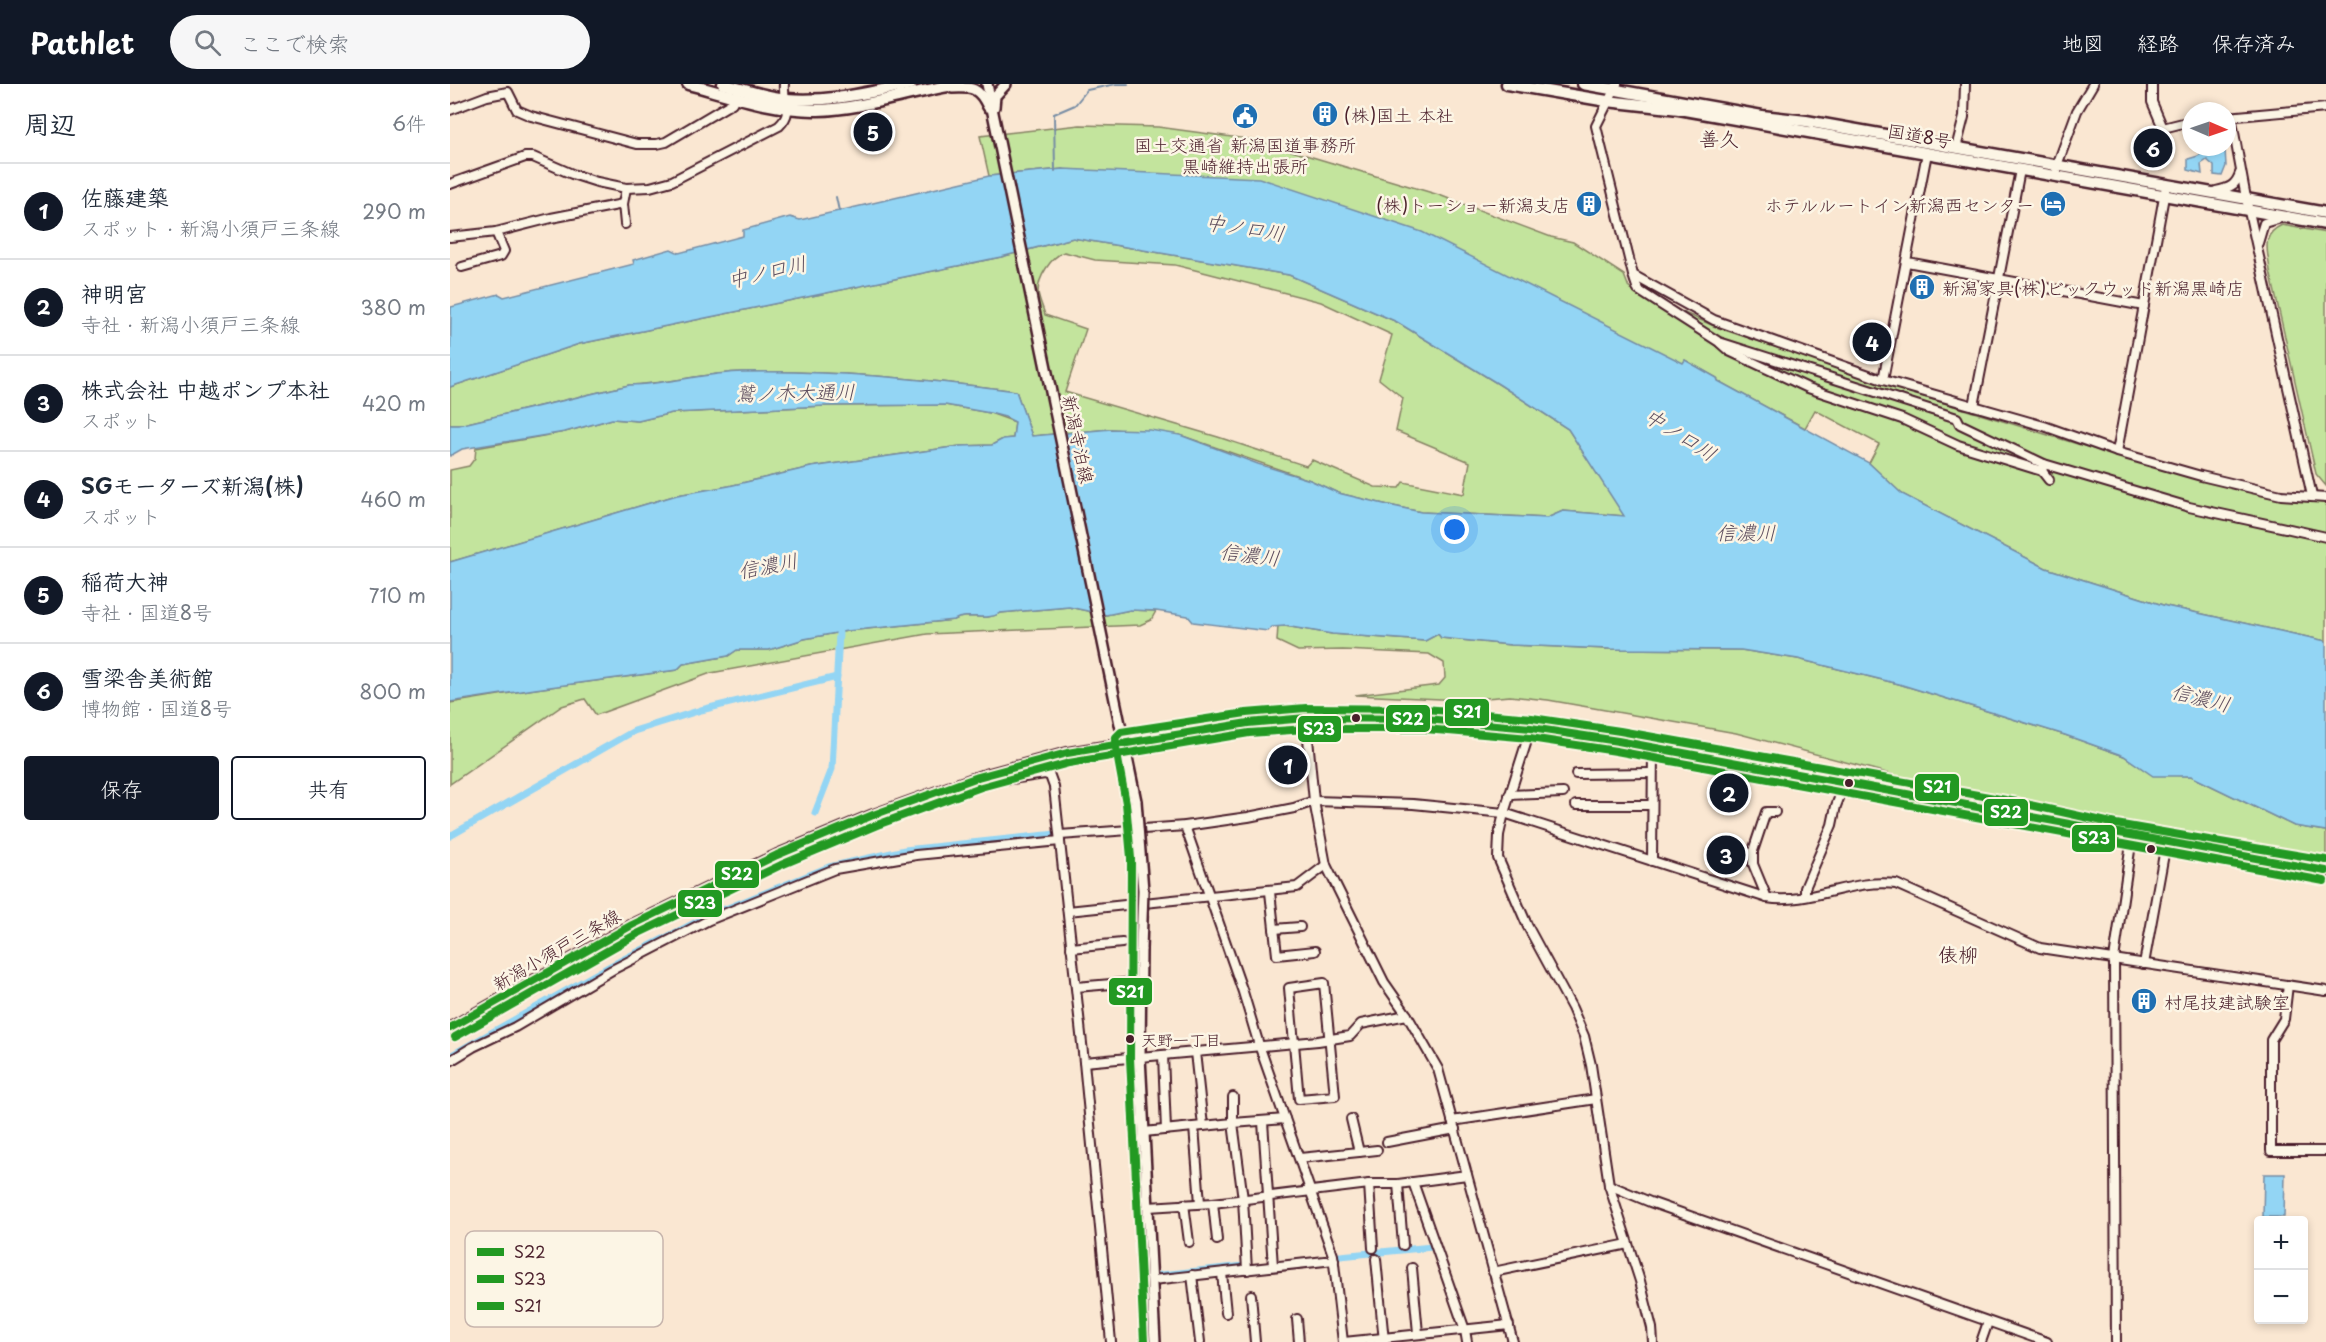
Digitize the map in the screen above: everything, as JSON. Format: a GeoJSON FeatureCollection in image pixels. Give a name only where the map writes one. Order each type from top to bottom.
{"type":"FeatureCollection","features":[{"type":"Feature","properties":{"kind":"highway"},"geometry":{"type":"LineString","coordinates":[[688,84],[736,96],[838,109],[959,84]]}},
{"type":"Feature","properties":{"kind":"highway"},"geometry":{"type":"LineString","coordinates":[[725,84],[786,104],[834,99],[912,84]]}},
{"type":"Feature","properties":{"kind":"highway","name":"国道8号"},"geometry":{"type":"LineString","coordinates":[[1507,84],[1607,101],[1679,110],[2020,170],[2056,170],[2166,183],[2326,213]]}},
{"type":"Feature","properties":{"kind":"highway","name":"国道8号"},"geometry":{"type":"LineString","coordinates":[[1583,84],[1616,87],[1956,148],[2164,196],[2326,224]]}},
{"type":"Feature","properties":{"kind":"main road","name":"新潟寺泊線"},"geometry":{"type":"LineString","coordinates":[[987,84],[1136,801],[1143,890],[1140,1057]]}},
{"type":"Feature","properties":{"kind":"main road"},"geometry":{"type":"LineString","coordinates":[[994,117],[995,96],[1006,84]]}},
{"type":"Feature","properties":{"kind":"main road"},"geometry":{"type":"LineString","coordinates":[[946,86],[950,88],[968,87],[976,90],[985,100],[994,117]]}},
{"type":"Feature","properties":{"kind":"main road","name":"新潟小須戸三条線"},"geometry":{"type":"LineString","coordinates":[[450,1028],[632,925],[767,860],[837,829],[949,788],[1005,768],[1125,740],[1248,723],[1306,718],[1425,719],[1531,728],[2015,812],[2132,837],[2326,871]]}},
{"type":"Feature","properties":{"kind":"main road"},"geometry":{"type":"LineString","coordinates":[[1140,1057],[1155,1342]]}},
{"type":"Feature","properties":{"kind":"street"},"geometry":{"type":"LineString","coordinates":[[450,184],[525,157],[533,157],[597,182],[626,188],[650,187],[672,181],[779,126],[787,116],[784,84]]}},
{"type":"Feature","properties":{"kind":"street"},"geometry":{"type":"LineString","coordinates":[[1956,148],[1964,117],[1965,84]]}},
{"type":"Feature","properties":{"kind":"street"},"geometry":{"type":"LineString","coordinates":[[2056,170],[2077,111],[2093,84]]}},
{"type":"Feature","properties":{"kind":"street"},"geometry":{"type":"LineString","coordinates":[[2152,84],[2152,102],[2163,128],[2182,124]]}},
{"type":"Feature","properties":{"kind":"street"},"geometry":{"type":"LineString","coordinates":[[1616,87],[1596,126],[1638,290],[1719,342],[1729,351],[1808,388],[1902,419],[1958,445],[2189,507],[2326,537]]}},
{"type":"Feature","properties":{"kind":"street"},"geometry":{"type":"LineString","coordinates":[[450,110],[487,96],[508,92],[517,110],[531,116],[637,144],[657,144],[666,142],[732,103],[736,96]]}},
{"type":"Feature","properties":{"kind":"street"},"geometry":{"type":"LineString","coordinates":[[2236,115],[2326,108]]}},
{"type":"Feature","properties":{"kind":"street"},"geometry":{"type":"LineString","coordinates":[[2236,150],[2312,496]]}},
{"type":"Feature","properties":{"kind":"street"},"geometry":{"type":"LineString","coordinates":[[1883,380],[1928,153]]}},
{"type":"Feature","properties":{"kind":"street"},"geometry":{"type":"LineString","coordinates":[[2212,192],[2236,183],[2240,169]]}},
{"type":"Feature","properties":{"kind":"street"},"geometry":{"type":"LineString","coordinates":[[1974,406],[2020,170]]}},
{"type":"Feature","properties":{"kind":"street"},"geometry":{"type":"LineString","coordinates":[[2117,452],[2166,183]]}},
{"type":"Feature","properties":{"kind":"street"},"geometry":{"type":"LineString","coordinates":[[625,224],[623,204],[626,188]]}},
{"type":"Feature","properties":{"kind":"street"},"geometry":{"type":"LineString","coordinates":[[450,237],[496,232],[551,218],[623,204]]}},
{"type":"Feature","properties":{"kind":"street"},"geometry":{"type":"LineString","coordinates":[[2258,249],[2259,235],[2264,223],[2285,217]]}},
{"type":"Feature","properties":{"kind":"street"},"geometry":{"type":"LineString","coordinates":[[462,267],[501,256],[504,251],[496,232]]}},
{"type":"Feature","properties":{"kind":"street"},"geometry":{"type":"LineString","coordinates":[[1906,262],[2144,306]]}},
{"type":"Feature","properties":{"kind":"street"},"geometry":{"type":"LineString","coordinates":[[1632,272],[1714,320],[1883,380],[2044,426],[2117,452],[2281,495],[2326,498]]}},
{"type":"Feature","properties":{"kind":"street"},"geometry":{"type":"LineString","coordinates":[[1719,342],[1958,418],[1960,424],[2043,467],[2049,480]]}},
{"type":"Feature","properties":{"kind":"street"},"geometry":{"type":"LineString","coordinates":[[1306,718],[1314,801],[1326,865],[1384,982],[1407,1015],[1438,1069],[1513,1342]]}},
{"type":"Feature","properties":{"kind":"street"},"geometry":{"type":"LineString","coordinates":[[1531,728],[1504,813],[1499,835],[1498,858],[1528,927],[1572,1008],[1584,1036],[1589,1052],[1609,1185],[1643,1290],[1653,1342]]}},
{"type":"Feature","properties":{"kind":"street"},"geometry":{"type":"LineString","coordinates":[[1652,861],[1653,748]]}},
{"type":"Feature","properties":{"kind":"street"},"geometry":{"type":"LineString","coordinates":[[1576,774],[1652,773]]}},
{"type":"Feature","properties":{"kind":"street"},"geometry":{"type":"LineString","coordinates":[[949,788],[957,792],[991,782],[1045,774],[1050,776],[1054,787],[1111,1342]]}},
{"type":"Feature","properties":{"kind":"street"},"geometry":{"type":"LineString","coordinates":[[1805,896],[1805,888],[1832,825],[1845,783]]}},
{"type":"Feature","properties":{"kind":"street"},"geometry":{"type":"LineString","coordinates":[[1509,795],[1563,793]]}},
{"type":"Feature","properties":{"kind":"street"},"geometry":{"type":"LineString","coordinates":[[450,1061],[515,1027],[612,970],[709,920],[835,869],[916,855],[1185,826],[1248,817],[1294,808],[1314,801],[1413,804],[1504,813],[1777,900],[1876,884],[1896,884],[2030,945],[2326,991]]}},
{"type":"Feature","properties":{"kind":"street"},"geometry":{"type":"LineString","coordinates":[[1576,805],[1652,805]]}},
{"type":"Feature","properties":{"kind":"street"},"geometry":{"type":"LineString","coordinates":[[1767,898],[1753,864],[1753,851],[1766,812],[1775,812]]}},
{"type":"Feature","properties":{"kind":"street"},"geometry":{"type":"LineString","coordinates":[[1185,826],[1334,1260],[1346,1342],[1384,1340],[1418,1333],[1509,1325]]}},
{"type":"Feature","properties":{"kind":"street"},"geometry":{"type":"LineString","coordinates":[[2116,1342],[2114,959],[2132,837]]}},
{"type":"Feature","properties":{"kind":"street"},"geometry":{"type":"LineString","coordinates":[[2144,964],[2166,843]]}},
{"type":"Feature","properties":{"kind":"street"},"geometry":{"type":"LineString","coordinates":[[1068,911],[1270,892],[1297,887],[1326,865]]}},
{"type":"Feature","properties":{"kind":"street"},"geometry":{"type":"LineString","coordinates":[[1270,892],[1277,955],[1316,951]]}},
{"type":"Feature","properties":{"kind":"street"},"geometry":{"type":"LineString","coordinates":[[1274,929],[1300,927]]}},
{"type":"Feature","properties":{"kind":"street"},"geometry":{"type":"LineString","coordinates":[[1071,948],[1122,943]]}},
{"type":"Feature","properties":{"kind":"street"},"geometry":{"type":"LineString","coordinates":[[1076,987],[1135,982]]}},
{"type":"Feature","properties":{"kind":"street"},"geometry":{"type":"LineString","coordinates":[[1335,1096],[1324,983],[1288,988],[1299,1099],[1335,1096],[1346,1095]]}},
{"type":"Feature","properties":{"kind":"street"},"geometry":{"type":"LineString","coordinates":[[2288,985],[2284,1019],[2271,1040],[2271,1151],[2326,1151]]}},
{"type":"Feature","properties":{"kind":"street"},"geometry":{"type":"LineString","coordinates":[[1084,1062],[1350,1036],[1361,1024],[1407,1015]]}},
{"type":"Feature","properties":{"kind":"street"},"geometry":{"type":"LineString","coordinates":[[1195,1052],[1200,1203]]}},
{"type":"Feature","properties":{"kind":"street"},"geometry":{"type":"LineString","coordinates":[[1163,1055],[1166,1130]]}},
{"type":"Feature","properties":{"kind":"street"},"geometry":{"type":"LineString","coordinates":[[1233,1097],[1233,1124],[1243,1199],[1247,1270]]}},
{"type":"Feature","properties":{"kind":"street"},"geometry":{"type":"LineString","coordinates":[[1388,1142],[1454,1125],[1596,1099]]}},
{"type":"Feature","properties":{"kind":"street"},"geometry":{"type":"LineString","coordinates":[[1144,1132],[1285,1119]]}},
{"type":"Feature","properties":{"kind":"street"},"geometry":{"type":"LineString","coordinates":[[1351,1119],[1359,1152]]}},
{"type":"Feature","properties":{"kind":"street"},"geometry":{"type":"LineString","coordinates":[[1263,1122],[1274,1266]]}},
{"type":"Feature","properties":{"kind":"street"},"geometry":{"type":"LineString","coordinates":[[1300,1158],[1377,1150]]}},
{"type":"Feature","properties":{"kind":"street"},"geometry":{"type":"LineString","coordinates":[[1148,1207],[1213,1203],[1467,1175]]}},
{"type":"Feature","properties":{"kind":"street"},"geometry":{"type":"LineString","coordinates":[[1413,1182],[1465,1330],[1467,1342]]}},
{"type":"Feature","properties":{"kind":"street"},"geometry":{"type":"LineString","coordinates":[[1369,1184],[1373,1248]]}},
{"type":"Feature","properties":{"kind":"street"},"geometry":{"type":"LineString","coordinates":[[1398,1184],[1403,1245]]}},
{"type":"Feature","properties":{"kind":"street"},"geometry":{"type":"LineString","coordinates":[[1609,1185],[1650,1202],[2047,1342]]}},
{"type":"Feature","properties":{"kind":"street"},"geometry":{"type":"LineString","coordinates":[[1213,1203],[1217,1240]]}},
{"type":"Feature","properties":{"kind":"street"},"geometry":{"type":"LineString","coordinates":[[1184,1204],[1189,1242]]}},
{"type":"Feature","properties":{"kind":"street"},"geometry":{"type":"LineString","coordinates":[[1493,1272],[1628,1244]]}},
{"type":"Feature","properties":{"kind":"street"},"geometry":{"type":"LineString","coordinates":[[1376,1259],[1384,1340]]}},
{"type":"Feature","properties":{"kind":"street"},"geometry":{"type":"LineString","coordinates":[[1153,1280],[1334,1260]]}},
{"type":"Feature","properties":{"kind":"street"},"geometry":{"type":"LineString","coordinates":[[1412,1268],[1418,1333]]}},
{"type":"Feature","properties":{"kind":"street"},"geometry":{"type":"LineString","coordinates":[[1222,1273],[1226,1313]]}},
{"type":"Feature","properties":{"kind":"street"},"geometry":{"type":"LineString","coordinates":[[1192,1275],[1200,1342]]}},
{"type":"Feature","properties":{"kind":"street"},"geometry":{"type":"LineString","coordinates":[[1251,1295],[1255,1342]]}},
{"type":"Feature","properties":{"kind":"street"},"geometry":{"type":"LineString","coordinates":[[1298,1319],[1299,1342]]}},
{"type":"Feature","properties":{"kind":"street"},"geometry":{"type":"LineString","coordinates":[[1981,1342],[1988,1322]]}},
{"type":"Feature","properties":{"kind":"green space"},"geometry":{"type":"Polygon","coordinates":[[[1080,125],[1158,127],[1254,140],[1439,195],[1551,237],[1573,242],[1624,275],[1629,288],[1716,327],[1921,396],[2097,450],[2226,484],[2326,502],[2326,641],[2166,606],[2046,568],[1902,494],[1869,463],[1879,444],[1815,410],[1805,428],[1718,381],[1717,378],[1685,360],[1683,364],[1063,169],[989,176],[980,136],[1080,125]]]}},
{"type":"Feature","properties":{"kind":"green space"},"geometry":{"type":"Polygon","coordinates":[[[2282,225],[2326,233],[2326,486],[2316,474],[2270,271],[2268,239],[2275,229],[2282,225]]]}},
{"type":"Feature","properties":{"kind":"green space"},"geometry":{"type":"Polygon","coordinates":[[[1073,238],[1289,275],[1397,322],[1568,429],[1625,516],[1563,511],[1547,518],[1421,512],[1338,493],[1310,480],[1180,435],[1111,429],[1032,436],[1016,391],[879,376],[811,372],[714,374],[629,385],[459,425],[450,425],[450,387],[579,344],[1001,257],[1073,238]],[[1064,252],[1050,263],[1039,286],[1038,292],[1045,315],[1086,329],[1065,392],[1218,437],[1306,466],[1312,460],[1375,487],[1399,488],[1403,482],[1464,494],[1470,462],[1396,431],[1403,398],[1379,379],[1392,335],[1321,302],[1199,271],[1175,265],[1095,260],[1064,252]]]}},
{"type":"Feature","properties":{"kind":"green space"},"geometry":{"type":"Polygon","coordinates":[[[945,405],[990,413],[1015,422],[1013,438],[1003,439],[992,445],[960,446],[811,467],[729,486],[677,495],[450,562],[450,470],[469,466],[475,458],[476,448],[565,432],[612,419],[638,421],[672,413],[825,406],[945,405]]]}},
{"type":"Feature","properties":{"kind":"green space"},"geometry":{"type":"Polygon","coordinates":[[[1069,607],[1106,615],[1130,610],[1156,611],[1151,620],[1140,625],[927,634],[711,673],[596,715],[585,699],[562,706],[450,784],[450,703],[677,670],[683,664],[728,656],[737,650],[769,650],[804,639],[847,631],[1069,607]]]}},
{"type":"Feature","properties":{"kind":"green space"},"geometry":{"type":"Polygon","coordinates":[[[1278,626],[1332,634],[1425,641],[1438,634],[1441,638],[1511,645],[1609,649],[1741,650],[1798,659],[1899,684],[2065,735],[2124,756],[2151,774],[2191,776],[2294,826],[2326,831],[2326,865],[2019,808],[1736,733],[1548,700],[1510,696],[1462,700],[1355,695],[1439,685],[1445,678],[1444,663],[1429,654],[1343,650],[1298,651],[1277,641],[1278,626]]]}},
{"type":"Feature","properties":{"kind":"water"},"geometry":{"type":"Polygon","coordinates":[[[2198,156],[2225,156],[2226,166],[2222,176],[2214,175],[2214,166],[2207,160],[2201,164],[2202,174],[2188,170],[2188,159],[2198,156]]]}},
{"type":"Feature","properties":{"kind":"water","name":"信濃川"},"geometry":{"type":"Polygon","coordinates":[[[1063,169],[1259,178],[1422,232],[1683,363],[1685,360],[1717,378],[1718,381],[1869,463],[1902,494],[2046,568],[2166,606],[2326,641],[2326,831],[2294,826],[2191,776],[2153,776],[2124,756],[2065,735],[1899,684],[1798,659],[1741,650],[1609,649],[1511,645],[1441,638],[1438,634],[1425,641],[1332,634],[1285,626],[1272,627],[1268,631],[1193,622],[1188,616],[1156,611],[1130,610],[1106,615],[1069,607],[847,631],[804,639],[769,650],[737,650],[728,656],[683,664],[677,670],[450,702],[450,562],[677,495],[729,486],[811,467],[960,446],[992,445],[1003,439],[1013,438],[1015,422],[990,413],[945,405],[825,406],[672,413],[638,421],[612,419],[565,432],[462,449],[450,456],[450,425],[459,425],[629,385],[742,372],[811,372],[879,376],[1016,391],[1032,436],[1111,429],[1150,430],[1180,435],[1258,464],[1310,480],[1338,493],[1421,512],[1547,518],[1563,511],[1624,516],[1568,429],[1397,322],[1289,275],[1073,238],[1001,257],[579,344],[450,387],[451,307],[499,294],[504,297],[634,264],[633,260],[671,249],[679,253],[743,236],[743,230],[790,217],[800,220],[989,176],[1063,169]]]}},
{"type":"Feature","properties":{"kind":"water"},"geometry":{"type":"Polygon","coordinates":[[[2264,1174],[2285,1174],[2284,1216],[2263,1216],[2264,1174]]]}},
{"type":"Feature","properties":{"kind":"pier"},"geometry":{"type":"Polygon","coordinates":[[[1066,430],[1105,618],[1096,616],[1057,431],[1066,430]]]}},
{"type":"Feature","properties":{"kind":"waterway"},"geometry":{"type":"LineString","coordinates":[[1055,171],[1054,114],[1075,105],[1087,90],[1128,84]]}},
{"type":"Feature","properties":{"kind":"waterway"},"geometry":{"type":"LineString","coordinates":[[836,197],[839,211]]}},
{"type":"Feature","properties":{"kind":"waterway"},"geometry":{"type":"LineString","coordinates":[[815,813],[832,769],[839,633]]}},
{"type":"Feature","properties":{"kind":"waterway"},"geometry":{"type":"LineString","coordinates":[[450,836],[634,731],[701,710],[837,677]]}},
{"type":"Feature","properties":{"kind":"waterway"},"geometry":{"type":"LineString","coordinates":[[450,1056],[610,966],[708,916],[829,867],[905,850],[1056,834]]}},
{"type":"Feature","properties":{"kind":"waterway"},"geometry":{"type":"LineString","coordinates":[[1330,1257],[1432,1247]]}},
{"type":"Feature","properties":{"kind":"waterway"},"geometry":{"type":"LineString","coordinates":[[1161,1275],[1244,1266]]}},
{"type":"Feature","properties":{"kind":"transit line","name":"S21"},"geometry":{"type":"LineString","coordinates":[[1144,1342],[1130,1058],[1131,858],[1126,803],[1115,743],[1116,737],[1121,732],[1246,713],[1306,708],[1425,709],[1532,718],[1620,731],[2017,802],[2116,824],[2326,860]]}},
{"type":"Feature","properties":{"kind":"transit line","name":"S22"},"geometry":{"type":"LineString","coordinates":[[450,1028],[632,925],[777,855],[873,815],[978,777],[1067,753],[1248,723],[1306,718],[1425,719],[1531,728],[1618,741],[2326,871]]}},
{"type":"Feature","properties":{"kind":"transit line","name":"S23"},"geometry":{"type":"LineString","coordinates":[[455,1037],[637,934],[781,865],[877,825],[981,787],[1069,763],[1249,733],[1306,729],[1425,729],[1530,738],[1616,751],[2324,881]]}},
{"type":"Feature","properties":{"kind":"place","name":"(株)国土 本社"},"geometry":{"type":"Point","coordinates":[1325,114]}},
{"type":"Feature","properties":{"kind":"place","name":"国土交通省 新潟国道事務所 黒崎維持出張所"},"geometry":{"type":"Point","coordinates":[1245,116]}},
{"type":"Feature","properties":{"kind":"place","name":"稲荷大神"},"geometry":{"type":"Point","coordinates":[873,132]}},
{"type":"Feature","properties":{"kind":"place","name":"雪梁舎美術館"},"geometry":{"type":"Point","coordinates":[2153,148]}},
{"type":"Feature","properties":{"kind":"place","name":"(株)トーショー新潟支店"},"geometry":{"type":"Point","coordinates":[1589,204]}},
{"type":"Feature","properties":{"kind":"place","name":"ホテルルートイン新潟西センター"},"geometry":{"type":"Point","coordinates":[2053,204]}},
{"type":"Feature","properties":{"kind":"place","name":"新潟家具(株)ビックウッド新潟黒崎店"},"geometry":{"type":"Point","coordinates":[1922,287]}},
{"type":"Feature","properties":{"kind":"place","name":"SGモーターズ新潟(株)"},"geometry":{"type":"Point","coordinates":[1872,342]}},
{"type":"Feature","properties":{"kind":"place","name":"佐藤建築"},"geometry":{"type":"Point","coordinates":[1288,765]}},
{"type":"Feature","properties":{"kind":"place","name":"神明宮"},"geometry":{"type":"Point","coordinates":[1729,793]}},
{"type":"Feature","properties":{"kind":"place","name":"株式会社 中越ポンプ本社"},"geometry":{"type":"Point","coordinates":[1726,855]}},
{"type":"Feature","properties":{"kind":"place","name":"村尾技建試験室"},"geometry":{"type":"Point","coordinates":[2144,1001]}},
{"type":"Feature","properties":{"kind":"place","name":"天野一丁目"},"geometry":{"type":"Point","coordinates":[1130,1039]}},
{"type":"Feature","properties":{"kind":"district","name":"善久"},"geometry":{"type":"Point","coordinates":[1719,138]}},
{"type":"Feature","properties":{"kind":"district","name":"俵柳"},"geometry":{"type":"Point","coordinates":[1958,954]}},
{"type":"Feature","properties":{"kind":"water label","name":"中ノ口川"},"geometry":{"type":"Point","coordinates":[1245,227]}},
{"type":"Feature","properties":{"kind":"water label","name":"中ノ口川"},"geometry":{"type":"Point","coordinates":[767,271]}},
{"type":"Feature","properties":{"kind":"water label","name":"鷲ノ木大通川"},"geometry":{"type":"Point","coordinates":[795,392]}},
{"type":"Feature","properties":{"kind":"water label","name":"中ノ口川"},"geometry":{"type":"Point","coordinates":[1681,434]}}]}
